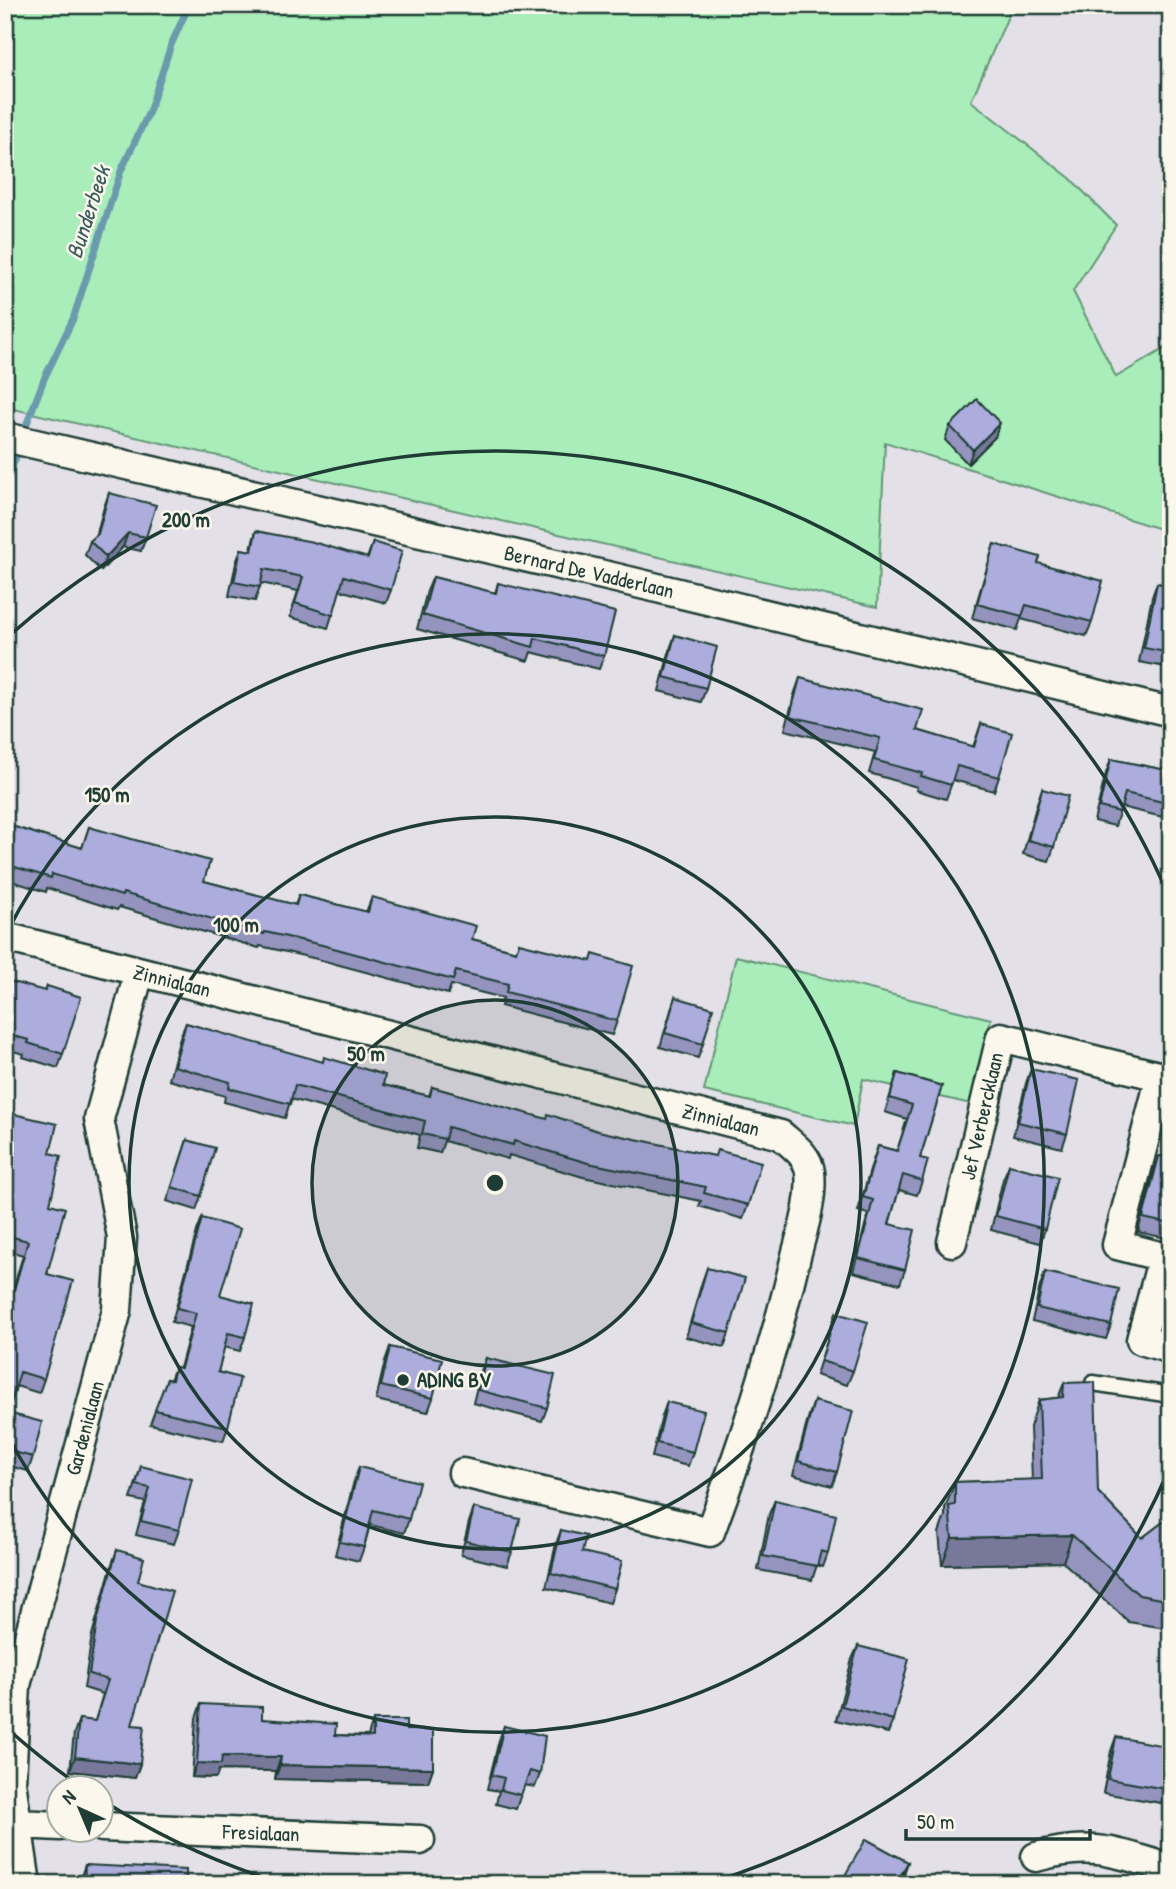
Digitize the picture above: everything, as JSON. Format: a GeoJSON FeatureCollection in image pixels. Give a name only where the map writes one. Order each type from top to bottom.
{"type":"FeatureCollection","features":[{"type":"Feature","properties":{"kind":"street","name":"Bernard De Vadderlaan"},"geometry":{"type":"LineString","coordinates":[[5,437],[616,578],[1171,712]]}},
{"type":"Feature","properties":{"kind":"street","name":"Zinnialaan"},"geometry":{"type":"LineString","coordinates":[[5,937],[781,1135],[801,1152],[810,1169],[806,1214],[754,1414],[710,1532],[463,1473]]}},
{"type":"Feature","properties":{"kind":"street","name":"Gardenialaan"},"geometry":{"type":"LineString","coordinates":[[26,1884],[11,1782],[10,1684],[117,1310],[122,1237],[99,1119],[139,973]]}},
{"type":"Feature","properties":{"kind":"street","name":"Jef Verbercklaan"},"geometry":{"type":"LineString","coordinates":[[952,1242],[1001,1037],[1166,1077]]}},
{"type":"Feature","properties":{"kind":"street"},"geometry":{"type":"LineString","coordinates":[[1166,1077],[1117,1245],[1163,1257],[1141,1340],[1168,1348]]}},
{"type":"Feature","properties":{"kind":"street"},"geometry":{"type":"LineString","coordinates":[[18,1824],[46,1825]]}},
{"type":"Feature","properties":{"kind":"street","name":"Fresialaan"},"geometry":{"type":"LineString","coordinates":[[116,1828],[421,1839]]}},
{"type":"Feature","properties":{"kind":"street"},"geometry":{"type":"LineString","coordinates":[[1036,1857],[1068,1848],[1107,1849],[1171,1869]]}},
{"type":"Feature","properties":{"kind":"lane"},"geometry":{"type":"LineString","coordinates":[[1093,1383],[1171,1395]]}},
{"type":"Feature","properties":{"kind":"green space"},"geometry":{"type":"Polygon","coordinates":[[[5,5],[1013,5],[971,101],[1070,178],[1116,225],[1073,291],[1116,377],[1171,345],[1171,487],[1160,529],[885,442],[877,607],[5,407],[5,5]]]}},
{"type":"Feature","properties":{"kind":"green space"},"geometry":{"type":"Polygon","coordinates":[[[736,956],[991,1019],[971,1104],[863,1079],[854,1126],[704,1091],[736,956]]]}},
{"type":"Feature","properties":{"kind":"building"},"geometry":{"type":"Polygon","coordinates":[[[977,399],[1000,423],[973,450],[950,426],[977,399]]]}},
{"type":"Feature","properties":{"kind":"building"},"geometry":{"type":"Polygon","coordinates":[[[109,493],[156,505],[146,537],[128,533],[106,557],[90,541],[98,534],[109,493]]]}},
{"type":"Feature","properties":{"kind":"building"},"geometry":{"type":"Polygon","coordinates":[[[256,531],[313,542],[368,558],[373,542],[402,551],[391,590],[344,576],[333,615],[295,603],[303,577],[264,569],[260,587],[234,582],[241,549],[252,551],[256,531]]]}},
{"type":"Feature","properties":{"kind":"building"},"geometry":{"type":"Polygon","coordinates":[[[994,544],[1040,557],[1038,563],[1103,581],[1092,622],[1026,605],[1022,616],[977,604],[994,544]]]}},
{"type":"Feature","properties":{"kind":"building"},"geometry":{"type":"Polygon","coordinates":[[[433,577],[496,593],[498,583],[615,612],[604,656],[535,638],[533,647],[423,615],[433,577]]]}},
{"type":"Feature","properties":{"kind":"building"},"geometry":{"type":"Polygon","coordinates":[[[1157,583],[1171,586],[1171,653],[1144,648],[1157,583]]]}},
{"type":"Feature","properties":{"kind":"building"},"geometry":{"type":"Polygon","coordinates":[[[675,635],[717,647],[706,688],[664,677],[675,635]]]}},
{"type":"Feature","properties":{"kind":"building"},"geometry":{"type":"Polygon","coordinates":[[[800,678],[923,710],[917,730],[974,747],[981,724],[1012,733],[999,777],[957,766],[951,785],[921,776],[922,773],[874,760],[880,738],[790,716],[800,678]]]}},
{"type":"Feature","properties":{"kind":"building"},"geometry":{"type":"Polygon","coordinates":[[[1111,759],[1171,771],[1171,804],[1125,793],[1120,812],[1099,807],[1111,759]]]}},
{"type":"Feature","properties":{"kind":"building"},"geometry":{"type":"Polygon","coordinates":[[[1042,789],[1068,796],[1054,847],[1028,840],[1042,789]]]}},
{"type":"Feature","properties":{"kind":"building"},"geometry":{"type":"Polygon","coordinates":[[[5,824],[82,848],[89,827],[210,861],[204,881],[296,905],[299,895],[368,912],[372,897],[476,926],[472,939],[516,951],[519,943],[591,961],[593,954],[633,966],[617,1021],[506,992],[508,984],[456,971],[453,980],[322,945],[265,932],[264,934],[123,893],[122,896],[52,874],[51,878],[5,864],[5,824]]]}},
{"type":"Feature","properties":{"kind":"building"},"geometry":{"type":"Polygon","coordinates":[[[5,980],[45,991],[47,986],[81,997],[63,1054],[28,1043],[29,1040],[5,1034],[5,980]]]}},
{"type":"Feature","properties":{"kind":"building"},"geometry":{"type":"Polygon","coordinates":[[[675,997],[713,1008],[703,1044],[665,1033],[675,997]]]}},
{"type":"Feature","properties":{"kind":"building"},"geometry":{"type":"Polygon","coordinates":[[[186,1023],[323,1062],[324,1057],[385,1075],[383,1085],[430,1096],[432,1087],[547,1119],[548,1114],[598,1131],[715,1156],[717,1150],[761,1162],[748,1205],[704,1193],[706,1187],[588,1163],[514,1141],[513,1145],[448,1127],[445,1139],[422,1134],[425,1121],[295,1085],[290,1104],[229,1088],[230,1082],[174,1066],[186,1023]]]}},
{"type":"Feature","properties":{"kind":"building"},"geometry":{"type":"Polygon","coordinates":[[[1031,1069],[1079,1080],[1067,1134],[1018,1122],[1031,1069]]]}},
{"type":"Feature","properties":{"kind":"building"},"geometry":{"type":"Polygon","coordinates":[[[897,1073],[942,1086],[920,1158],[928,1160],[922,1181],[903,1175],[889,1224],[915,1230],[905,1270],[858,1258],[873,1200],[863,1197],[878,1146],[897,1151],[912,1105],[890,1098],[897,1073]]]}},
{"type":"Feature","properties":{"kind":"building"},"geometry":{"type":"Polygon","coordinates":[[[5,1112],[57,1124],[50,1153],[61,1156],[50,1204],[65,1208],[47,1274],[73,1281],[44,1379],[20,1372],[8,1413],[42,1422],[33,1457],[5,1450],[5,1321],[28,1241],[5,1235],[5,1188],[10,1169],[5,1168],[5,1112]]]}},
{"type":"Feature","properties":{"kind":"building"},"geometry":{"type":"Polygon","coordinates":[[[187,1140],[215,1148],[201,1196],[172,1187],[187,1140]]]}},
{"type":"Feature","properties":{"kind":"building"},"geometry":{"type":"Polygon","coordinates":[[[1159,1156],[1171,1158],[1171,1224],[1143,1218],[1159,1156]]]}},
{"type":"Feature","properties":{"kind":"building"},"geometry":{"type":"Polygon","coordinates":[[[1009,1165],[1058,1177],[1045,1229],[996,1216],[1009,1165]]]}},
{"type":"Feature","properties":{"kind":"building"},"geometry":{"type":"Polygon","coordinates":[[[202,1218],[240,1229],[220,1295],[254,1304],[245,1337],[228,1333],[218,1372],[240,1378],[228,1427],[155,1410],[167,1379],[172,1380],[175,1367],[181,1368],[196,1313],[177,1308],[202,1218]]]}},
{"type":"Feature","properties":{"kind":"building"},"geometry":{"type":"Polygon","coordinates":[[[707,1268],[745,1278],[729,1333],[691,1323],[707,1268]]]}},
{"type":"Feature","properties":{"kind":"building"},"geometry":{"type":"Polygon","coordinates":[[[1045,1272],[1119,1289],[1111,1325],[1037,1308],[1045,1272]]]}},
{"type":"Feature","properties":{"kind":"building"},"geometry":{"type":"Polygon","coordinates":[[[1171,1297],[1171,1317],[1166,1315],[1171,1297]]]}},
{"type":"Feature","properties":{"kind":"building"},"geometry":{"type":"Polygon","coordinates":[[[836,1313],[868,1322],[853,1371],[821,1361],[836,1313]]]}},
{"type":"Feature","properties":{"kind":"building"},"geometry":{"type":"Polygon","coordinates":[[[390,1347],[442,1359],[433,1398],[381,1386],[390,1347]]]}},
{"type":"Feature","properties":{"kind":"building"},"geometry":{"type":"Polygon","coordinates":[[[486,1358],[555,1375],[547,1408],[478,1390],[486,1358]]]}},
{"type":"Feature","properties":{"kind":"building"},"geometry":{"type":"Polygon","coordinates":[[[1095,1382],[1098,1492],[1142,1538],[1171,1516],[1171,1601],[1139,1595],[1072,1535],[952,1538],[949,1506],[955,1505],[955,1482],[1042,1479],[1039,1400],[1063,1397],[1064,1383],[1095,1382]]]}},
{"type":"Feature","properties":{"kind":"building"},"geometry":{"type":"Polygon","coordinates":[[[814,1401],[853,1411],[837,1472],[798,1461],[814,1401]]]}},
{"type":"Feature","properties":{"kind":"building"},"geometry":{"type":"Polygon","coordinates":[[[667,1402],[704,1411],[693,1452],[657,1443],[667,1402]]]}},
{"type":"Feature","properties":{"kind":"building"},"geometry":{"type":"Polygon","coordinates":[[[141,1466],[192,1479],[179,1530],[141,1521],[150,1488],[136,1485],[141,1466]]]}},
{"type":"Feature","properties":{"kind":"building"},"geometry":{"type":"Polygon","coordinates":[[[359,1467],[419,1482],[409,1519],[373,1510],[364,1547],[340,1542],[359,1467]]]}},
{"type":"Feature","properties":{"kind":"building"},"geometry":{"type":"Polygon","coordinates":[[[775,1500],[836,1515],[828,1553],[821,1551],[817,1566],[763,1556],[775,1500]]]}},
{"type":"Feature","properties":{"kind":"building"},"geometry":{"type":"Polygon","coordinates":[[[474,1508],[520,1519],[512,1552],[466,1541],[474,1508]]]}},
{"type":"Feature","properties":{"kind":"building"},"geometry":{"type":"Polygon","coordinates":[[[561,1530],[586,1536],[582,1552],[622,1561],[615,1589],[551,1573],[561,1530]]]}},
{"type":"Feature","properties":{"kind":"building"},"geometry":{"type":"Polygon","coordinates":[[[5,1543],[9,1544],[5,1560],[5,1543]]]}},
{"type":"Feature","properties":{"kind":"building"},"geometry":{"type":"Polygon","coordinates":[[[117,1550],[144,1558],[138,1581],[172,1591],[132,1725],[144,1726],[140,1764],[75,1757],[79,1719],[95,1721],[108,1680],[89,1674],[97,1621],[117,1550]]]}},
{"type":"Feature","properties":{"kind":"building"},"geometry":{"type":"Polygon","coordinates":[[[858,1646],[909,1659],[893,1720],[842,1706],[858,1646]]]}},
{"type":"Feature","properties":{"kind":"building"},"geometry":{"type":"Polygon","coordinates":[[[201,1704],[262,1707],[262,1719],[336,1724],[335,1735],[373,1737],[373,1720],[406,1720],[406,1730],[433,1730],[433,1768],[280,1765],[281,1757],[222,1756],[221,1764],[197,1763],[201,1704]]]}},
{"type":"Feature","properties":{"kind":"building"},"geometry":{"type":"Polygon","coordinates":[[[504,1726],[545,1736],[540,1774],[530,1771],[521,1795],[501,1790],[504,1778],[492,1775],[504,1726]]]}},
{"type":"Feature","properties":{"kind":"building"},"geometry":{"type":"Polygon","coordinates":[[[1116,1737],[1171,1747],[1166,1789],[1108,1779],[1116,1737]]]}},
{"type":"Feature","properties":{"kind":"building"},"geometry":{"type":"Polygon","coordinates":[[[866,1839],[908,1862],[896,1884],[857,1884],[844,1877],[866,1839]]]}},
{"type":"Feature","properties":{"kind":"building"},"geometry":{"type":"Polygon","coordinates":[[[85,1865],[186,1870],[186,1884],[84,1884],[85,1865]]]}},
{"type":"Feature","properties":{"kind":"building"},"geometry":{"type":"Polygon","coordinates":[[[367,1880],[434,1883],[366,1884],[367,1880]]]}},
{"type":"Feature","properties":{"kind":"waterway","name":"Bunderbeek"},"geometry":{"type":"LineString","coordinates":[[24,431],[44,379],[73,319],[121,171],[149,112],[171,45],[189,5]]}},
{"type":"Feature","properties":{"kind":"waterway","name":"Bunderbeek"},"geometry":{"type":"LineString","coordinates":[[5,486],[16,457]]}},
{"type":"Feature","properties":{"kind":"place","name":"ADING BV"},"geometry":{"type":"Point","coordinates":[403,1380]}}]}
